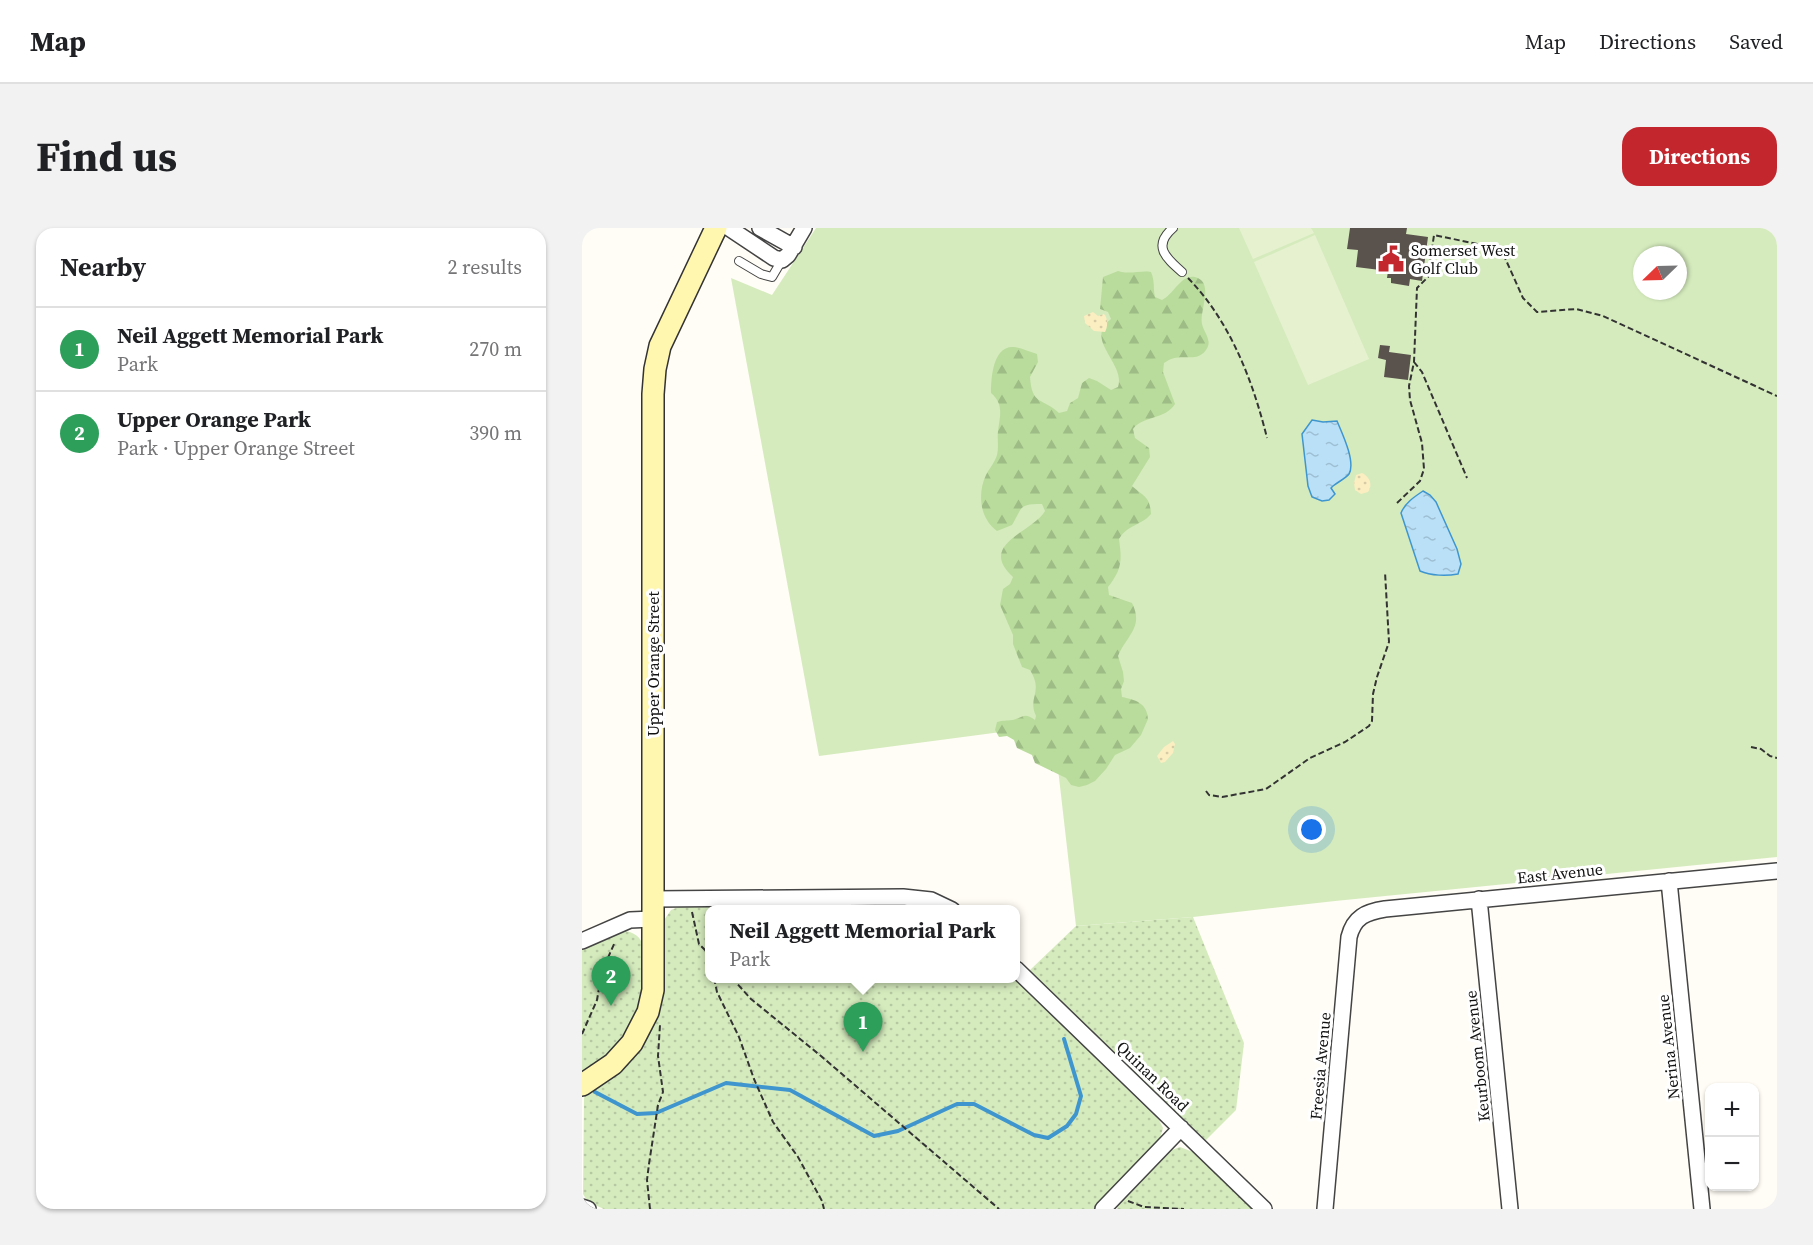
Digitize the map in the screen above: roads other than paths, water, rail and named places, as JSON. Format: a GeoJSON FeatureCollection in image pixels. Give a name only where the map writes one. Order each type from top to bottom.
{"type":"FeatureCollection","features":[{"type":"Feature","properties":{"kind":"street","name":"Upper Orange Street"},"geometry":{"type":"LineString","coordinates":[[582,1085],[598,1075],[624,1052],[644,1022],[653,990],[652,417],[655,369],[660,346],[669,325],[716,228]]}},
{"type":"Feature","properties":{"kind":"street"},"geometry":{"type":"LineString","coordinates":[[729,228],[774,258],[782,260],[794,247],[804,228]]}},
{"type":"Feature","properties":{"kind":"street"},"geometry":{"type":"LineString","coordinates":[[761,229],[794,247]]}},
{"type":"Feature","properties":{"kind":"street","name":"East Avenue"},"geometry":{"type":"LineString","coordinates":[[1352,926],[1359,918],[1372,911],[1777,871]]}},
{"type":"Feature","properties":{"kind":"street","name":"Nerina Avenue"},"geometry":{"type":"LineString","coordinates":[[1669,881],[1702,1209]]}},
{"type":"Feature","properties":{"kind":"street"},"geometry":{"type":"LineString","coordinates":[[582,941],[654,909],[687,899],[903,897],[931,900],[943,905]]}},
{"type":"Feature","properties":{"kind":"street","name":"Keurboom Avenue"},"geometry":{"type":"LineString","coordinates":[[1479,899],[1510,1209]]}},
{"type":"Feature","properties":{"kind":"street","name":"Freesia Avenue"},"geometry":{"type":"LineString","coordinates":[[1325,1209],[1349,937],[1352,926]]}},
{"type":"Feature","properties":{"kind":"street","name":"Quinan Road"},"geometry":{"type":"LineString","coordinates":[[1020,973],[1264,1209]]}},
{"type":"Feature","properties":{"kind":"street"},"geometry":{"type":"LineString","coordinates":[[1102,1209],[1181,1128]]}},
{"type":"Feature","properties":{"kind":"street"},"geometry":{"type":"LineString","coordinates":[[582,1207],[588,1209]]}},
{"type":"Feature","properties":{"kind":"lane"},"geometry":{"type":"LineString","coordinates":[[1173,228],[1164,237],[1162,249],[1167,258],[1182,272]]}},
{"type":"Feature","properties":{"kind":"lane"},"geometry":{"type":"LineString","coordinates":[[754,244],[761,229]]}},
{"type":"Feature","properties":{"kind":"lane"},"geometry":{"type":"LineString","coordinates":[[739,261],[772,277],[782,260]]}},
{"type":"Feature","properties":{"kind":"water"},"geometry":{"type":"Polygon","coordinates":[[[1312,420],[1337,421],[1350,455],[1349,474],[1331,488],[1335,494],[1329,500],[1322,501],[1312,497],[1308,486],[1302,434],[1312,420]]]}},
{"type":"Feature","properties":{"kind":"water"},"geometry":{"type":"Polygon","coordinates":[[[1423,491],[1436,502],[1457,549],[1461,564],[1458,574],[1439,575],[1420,571],[1401,513],[1407,503],[1423,491]]]}},
{"type":"Feature","properties":{"kind":"waterway"},"geometry":{"type":"LineString","coordinates":[[595,1092],[637,1114],[656,1113],[726,1083],[790,1090],[874,1136],[898,1131],[957,1104],[974,1104],[1034,1135],[1048,1138],[1067,1126],[1076,1114],[1081,1096],[1064,1039]]}},
{"type":"Feature","properties":{"kind":"place","name":"Somerset West Golf Club"},"geometry":{"type":"Point","coordinates":[1391,259]}},
{"type":"Feature","properties":{"kind":"place","name":"Upper Orange Park"},"geometry":{"type":"Point","coordinates":[611,1006]}},
{"type":"Feature","properties":{"kind":"place","name":"Neil Aggett Memorial Park"},"geometry":{"type":"Point","coordinates":[863,1052]}}]}
